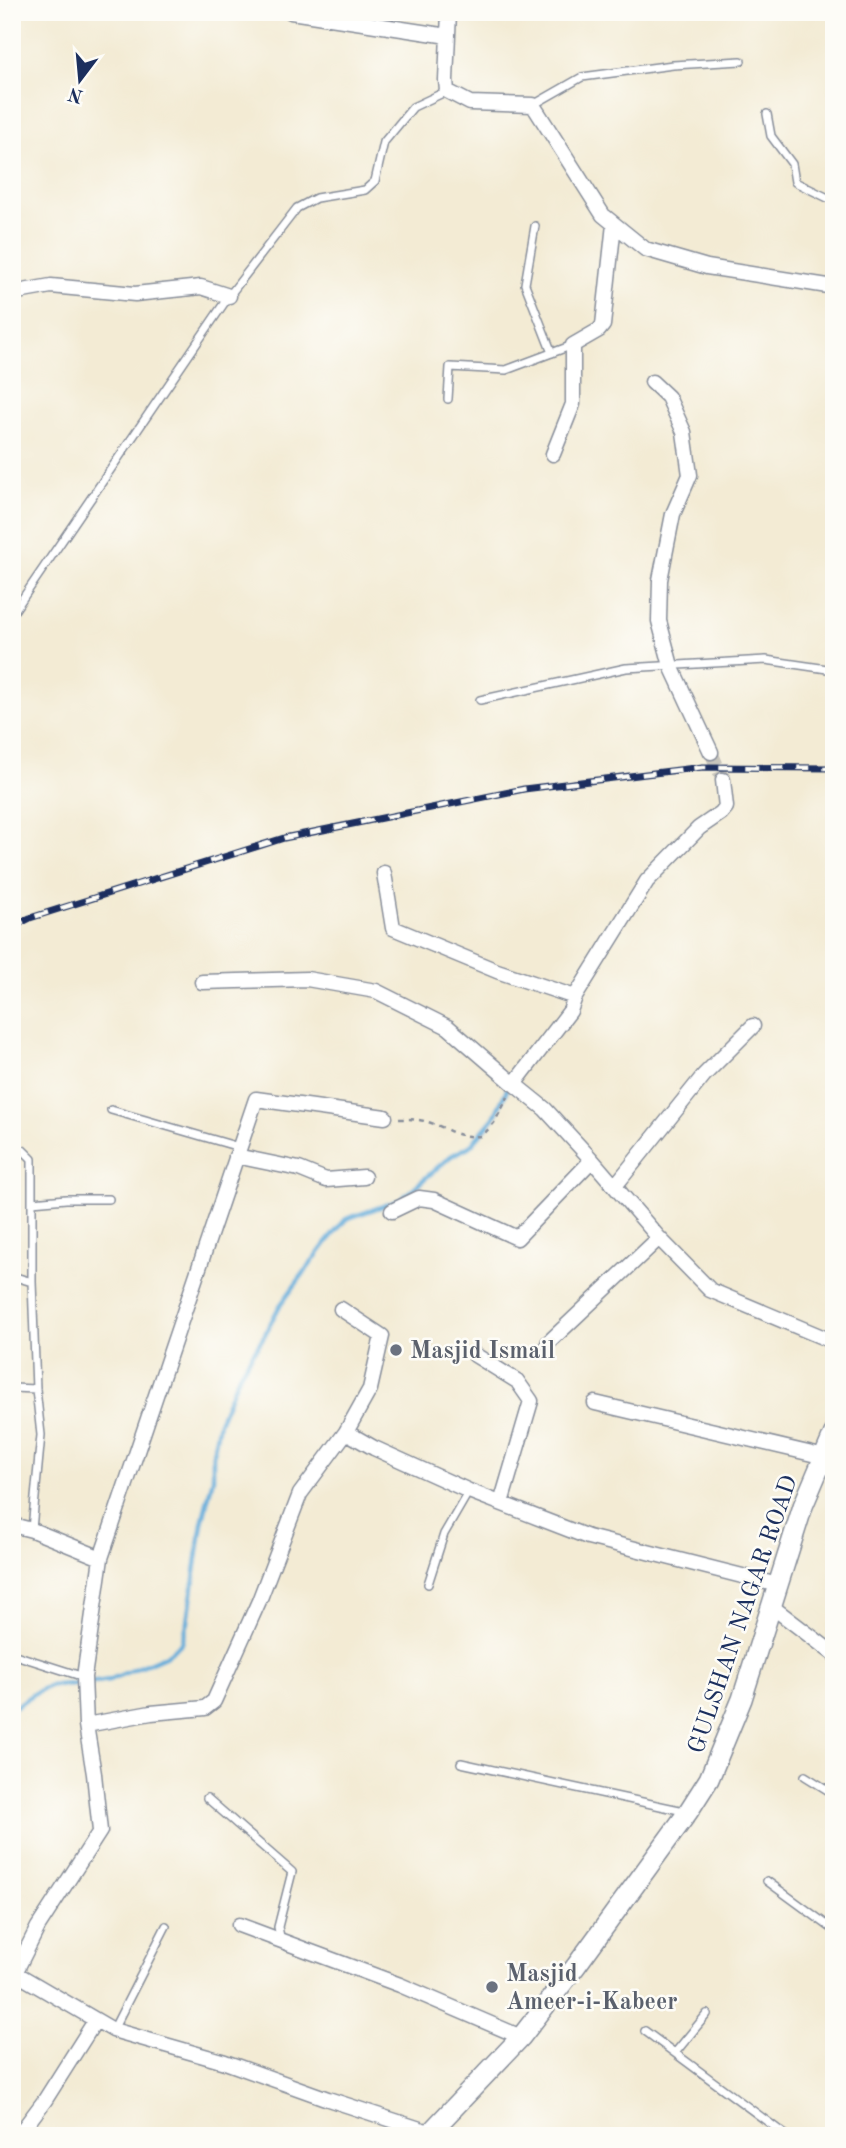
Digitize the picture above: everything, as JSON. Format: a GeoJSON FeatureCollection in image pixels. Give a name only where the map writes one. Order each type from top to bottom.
{"type":"FeatureCollection","features":[{"type":"Feature","properties":{"kind":"street"},"geometry":{"type":"LineString","coordinates":[[291,12],[448,36]]}},
{"type":"Feature","properties":{"kind":"street"},"geometry":{"type":"LineString","coordinates":[[449,12],[447,91],[470,103],[533,105],[603,215],[645,249],[707,267],[834,287]]}},
{"type":"Feature","properties":{"kind":"street"},"geometry":{"type":"LineString","coordinates":[[553,454],[573,404],[573,345],[603,325],[614,224]]}},
{"type":"Feature","properties":{"kind":"street"},"geometry":{"type":"LineString","coordinates":[[12,293],[51,286],[135,294],[201,287],[229,296]]}},
{"type":"Feature","properties":{"kind":"street"},"geometry":{"type":"LineString","coordinates":[[652,382],[668,397],[684,432],[690,475],[673,514],[660,580],[659,621],[671,666],[711,752]]}},
{"type":"Feature","properties":{"kind":"street"},"geometry":{"type":"LineString","coordinates":[[514,1084],[570,1011],[575,997],[647,881],[699,828],[726,807],[723,780]]}},
{"type":"Feature","properties":{"kind":"street"},"geometry":{"type":"LineString","coordinates":[[384,873],[393,928],[497,971],[575,997]]}},
{"type":"Feature","properties":{"kind":"street"},"geometry":{"type":"LineString","coordinates":[[202,982],[307,979],[376,991],[448,1027],[545,1109],[659,1238],[710,1290],[834,1342]]}},
{"type":"Feature","properties":{"kind":"street"},"geometry":{"type":"LineString","coordinates":[[615,1186],[704,1075],[753,1026]]}},
{"type":"Feature","properties":{"kind":"street"},"geometry":{"type":"LineString","coordinates":[[385,1117],[256,1099],[101,1558],[84,1677],[86,1725],[100,1831],[38,1927],[14,1972],[113,2030],[225,2062],[428,2134]]}},
{"type":"Feature","properties":{"kind":"street"},"geometry":{"type":"LineString","coordinates":[[237,1152],[299,1168],[326,1180],[364,1177]]}},
{"type":"Feature","properties":{"kind":"street"},"geometry":{"type":"LineString","coordinates":[[392,1211],[419,1198],[434,1200],[517,1238],[592,1160]]}},
{"type":"Feature","properties":{"kind":"street"},"geometry":{"type":"LineString","coordinates":[[548,1343],[659,1238]]}},
{"type":"Feature","properties":{"kind":"street"},"geometry":{"type":"LineString","coordinates":[[86,1725],[151,1713],[205,1708],[214,1701],[259,1601],[300,1494],[346,1432],[370,1389],[382,1336],[341,1309]]}},
{"type":"Feature","properties":{"kind":"street"},"geometry":{"type":"LineString","coordinates":[[475,1355],[517,1381],[531,1401],[501,1503]]}},
{"type":"Feature","properties":{"kind":"street"},"geometry":{"type":"LineString","coordinates":[[595,1403],[825,1457]]}},
{"type":"Feature","properties":{"kind":"street"},"geometry":{"type":"LineString","coordinates":[[346,1432],[374,1448],[469,1491],[588,1537],[778,1585]]}},
{"type":"Feature","properties":{"kind":"street","name":"GULSHAN NAGAR ROAD"},"geometry":{"type":"LineString","coordinates":[[428,2134],[521,2037],[576,1966],[709,1779],[742,1699],[803,1506],[834,1433]]}},
{"type":"Feature","properties":{"kind":"street"},"geometry":{"type":"LineString","coordinates":[[12,1525],[32,1530],[101,1558]]}},
{"type":"Feature","properties":{"kind":"street"},"geometry":{"type":"LineString","coordinates":[[771,1606],[834,1654]]}},
{"type":"Feature","properties":{"kind":"street"},"geometry":{"type":"LineString","coordinates":[[239,1925],[400,1985],[521,2037]]}},
{"type":"Feature","properties":{"kind":"street"},"geometry":{"type":"LineString","coordinates":[[18,2136],[45,2100],[95,2021]]}},
{"type":"Feature","properties":{"kind":"lane"},"geometry":{"type":"LineString","coordinates":[[533,105],[582,78],[673,65],[741,61]]}},
{"type":"Feature","properties":{"kind":"lane"},"geometry":{"type":"LineString","coordinates":[[12,614],[229,296],[297,208],[316,198],[365,190],[374,181],[384,142],[413,107],[447,91]]}},
{"type":"Feature","properties":{"kind":"lane"},"geometry":{"type":"LineString","coordinates":[[767,114],[771,136],[792,164],[795,182],[834,201]]}},
{"type":"Feature","properties":{"kind":"lane"},"geometry":{"type":"LineString","coordinates":[[535,226],[525,284],[552,354]]}},
{"type":"Feature","properties":{"kind":"lane"},"geometry":{"type":"LineString","coordinates":[[448,399],[450,367],[506,370],[573,345]]}},
{"type":"Feature","properties":{"kind":"lane"},"geometry":{"type":"LineString","coordinates":[[480,700],[626,668],[766,660],[834,670]]}},
{"type":"Feature","properties":{"kind":"lane"},"geometry":{"type":"LineString","coordinates":[[111,1110],[237,1152]]}},
{"type":"Feature","properties":{"kind":"lane"},"geometry":{"type":"LineString","coordinates":[[12,1148],[23,1150],[32,1159],[32,1282],[36,1389],[41,1434],[32,1530]]}},
{"type":"Feature","properties":{"kind":"lane"},"geometry":{"type":"LineString","coordinates":[[32,1202],[109,1199]]}},
{"type":"Feature","properties":{"kind":"lane"},"geometry":{"type":"LineString","coordinates":[[12,1276],[32,1282]]}},
{"type":"Feature","properties":{"kind":"lane"},"geometry":{"type":"LineString","coordinates":[[12,1388],[36,1389]]}},
{"type":"Feature","properties":{"kind":"lane"},"geometry":{"type":"LineString","coordinates":[[428,1584],[444,1534],[469,1491]]}},
{"type":"Feature","properties":{"kind":"lane"},"geometry":{"type":"LineString","coordinates":[[12,1654],[84,1677]]}},
{"type":"Feature","properties":{"kind":"lane"},"geometry":{"type":"LineString","coordinates":[[461,1763],[688,1812]]}},
{"type":"Feature","properties":{"kind":"lane"},"geometry":{"type":"LineString","coordinates":[[805,1776],[834,1794]]}},
{"type":"Feature","properties":{"kind":"lane"},"geometry":{"type":"LineString","coordinates":[[207,1798],[292,1872],[278,1927],[281,1941]]}},
{"type":"Feature","properties":{"kind":"lane"},"geometry":{"type":"LineString","coordinates":[[767,1881],[834,1930]]}},
{"type":"Feature","properties":{"kind":"lane"},"geometry":{"type":"LineString","coordinates":[[113,2030],[166,1926]]}},
{"type":"Feature","properties":{"kind":"lane"},"geometry":{"type":"LineString","coordinates":[[675,2053],[707,2014]]}},
{"type":"Feature","properties":{"kind":"lane"},"geometry":{"type":"LineString","coordinates":[[645,2031],[787,2136]]}},
{"type":"Feature","properties":{"kind":"path"},"geometry":{"type":"LineString","coordinates":[[385,1117],[427,1121],[454,1135],[482,1136],[494,1123],[514,1084]]}},
{"type":"Feature","properties":{"kind":"waterway"},"geometry":{"type":"LineString","coordinates":[[12,1709],[36,1692],[52,1685],[109,1680],[165,1656],[182,1643],[188,1621],[202,1523],[213,1478],[213,1454],[219,1422],[240,1373],[279,1307],[346,1219],[400,1200],[451,1156],[470,1146],[494,1118],[509,1085]]}},
{"type":"Feature","properties":{"kind":"tunnel"},"geometry":{"type":"LineString","coordinates":[[711,752],[723,780]]}},
{"type":"Feature","properties":{"kind":"railway"},"geometry":{"type":"LineString","coordinates":[[12,927],[30,918],[284,838],[524,789],[703,767],[834,768]]}},
{"type":"Feature","properties":{"kind":"place","name":"Masjid Ismail"},"geometry":{"type":"Point","coordinates":[396,1350]}},
{"type":"Feature","properties":{"kind":"place","name":"Masjid Ameer-i-Kabeer"},"geometry":{"type":"Point","coordinates":[492,1987]}}]}
